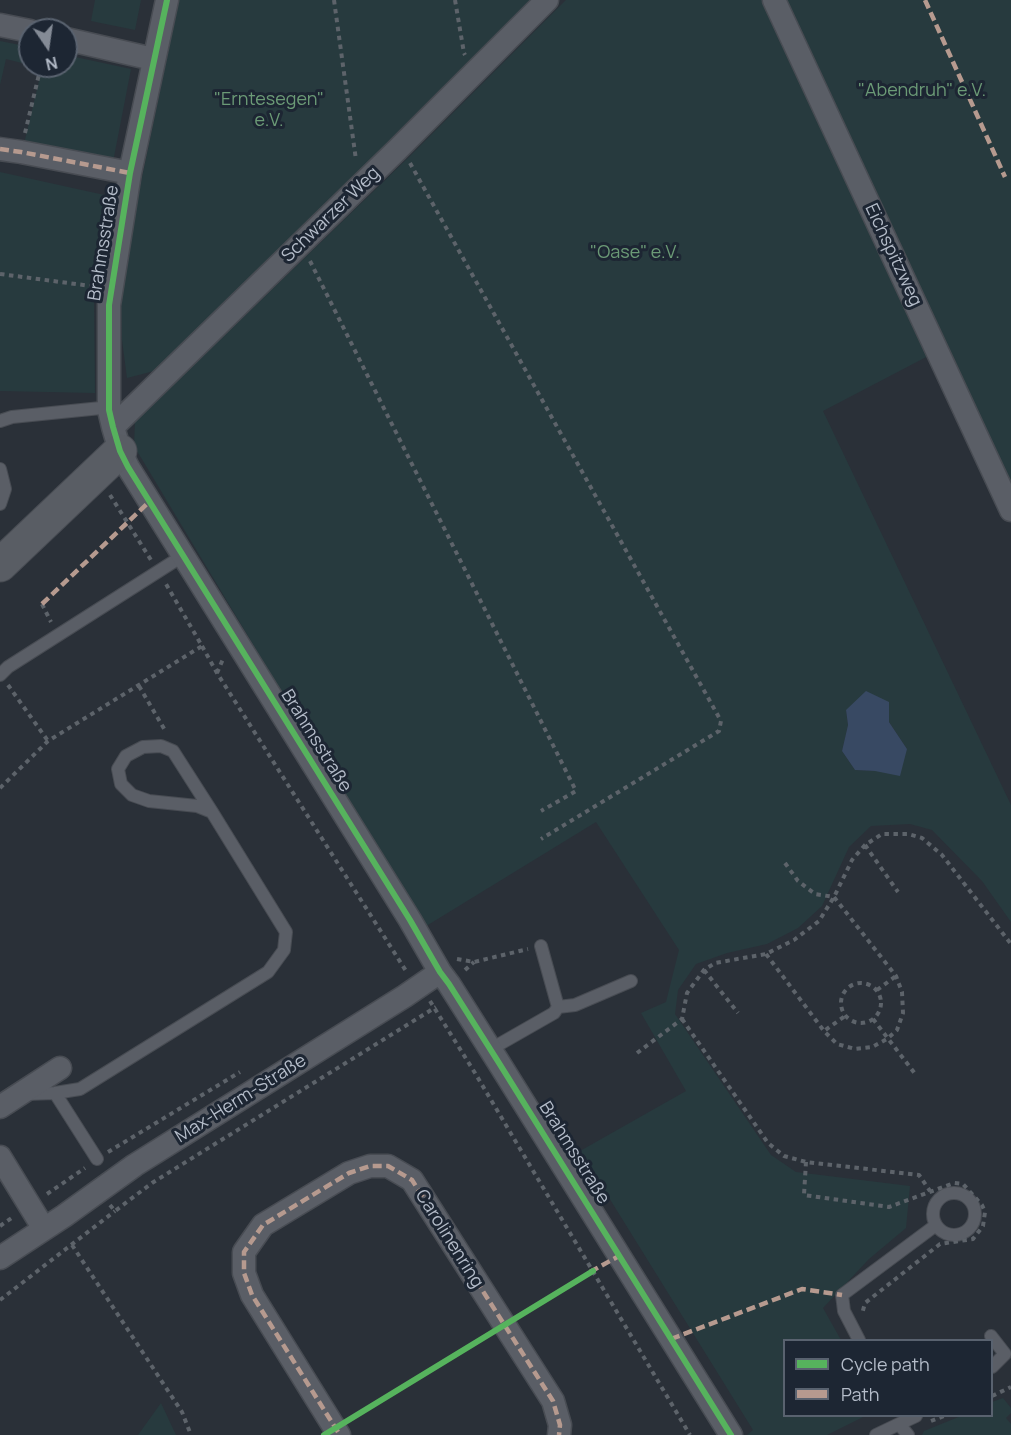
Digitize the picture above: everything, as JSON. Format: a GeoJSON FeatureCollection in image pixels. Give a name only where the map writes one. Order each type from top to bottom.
{"type":"FeatureCollection","features":[{"type":"Feature","properties":{"kind":"street","name":"Brahmsstraße"},"geometry":{"type":"LineString","coordinates":[[166,0],[130,173],[109,304],[114,429],[128,467],[440,972],[491,1049],[731,1435]]}},
{"type":"Feature","properties":{"kind":"street","name":"Schwarzer Weg"},"geometry":{"type":"LineString","coordinates":[[114,429],[547,0]]}},
{"type":"Feature","properties":{"kind":"street","name":"Eichspitzweg"},"geometry":{"type":"LineString","coordinates":[[774,0],[1011,510]]}},
{"type":"Feature","properties":{"kind":"street"},"geometry":{"type":"LineString","coordinates":[[0,25],[18,29]]}},
{"type":"Feature","properties":{"kind":"street"},"geometry":{"type":"LineString","coordinates":[[78,42],[153,59]]}},
{"type":"Feature","properties":{"kind":"street"},"geometry":{"type":"LineString","coordinates":[[10,150],[130,173]]}},
{"type":"Feature","properties":{"kind":"street"},"geometry":{"type":"LineString","coordinates":[[0,565],[96,473],[114,429]]}},
{"type":"Feature","properties":{"kind":"street","name":"Max-Herm-Straße"},"geometry":{"type":"LineString","coordinates":[[0,1258],[135,1165],[440,972]]}},
{"type":"Feature","properties":{"kind":"street"},"geometry":{"type":"LineString","coordinates":[[0,1107],[60,1068]]}},
{"type":"Feature","properties":{"kind":"street"},"geometry":{"type":"LineString","coordinates":[[0,1157],[44,1229]]}},
{"type":"Feature","properties":{"kind":"street","name":"Carolinenring"},"geometry":{"type":"LineString","coordinates":[[339,1435],[252,1296],[243,1273],[244,1252],[263,1225],[349,1173],[370,1166],[388,1166],[412,1180],[553,1401],[560,1425],[559,1435]]}},
{"type":"Feature","properties":{"kind":"lane"},"geometry":{"type":"LineString","coordinates":[[0,421],[12,417],[101,408],[114,429]]}},
{"type":"Feature","properties":{"kind":"lane"},"geometry":{"type":"LineString","coordinates":[[0,469],[5,489],[0,504]]}},
{"type":"Feature","properties":{"kind":"lane"},"geometry":{"type":"LineString","coordinates":[[4,671],[184,555]]}},
{"type":"Feature","properties":{"kind":"lane"},"geometry":{"type":"LineString","coordinates":[[19,1095],[80,1089],[268,972],[284,950],[286,932],[212,812],[173,751],[161,746],[143,747],[126,756],[118,769],[121,784],[132,795],[149,801],[197,806],[212,812]]}},
{"type":"Feature","properties":{"kind":"lane"},"geometry":{"type":"LineString","coordinates":[[491,1049],[554,1013],[558,1007],[541,946]]}},
{"type":"Feature","properties":{"kind":"lane"},"geometry":{"type":"LineString","coordinates":[[558,1007],[575,1005],[631,981]]}},
{"type":"Feature","properties":{"kind":"lane"},"geometry":{"type":"LineString","coordinates":[[55,1093],[97,1159]]}},
{"type":"Feature","properties":{"kind":"lane"},"geometry":{"type":"LineString","coordinates":[[858,1339],[843,1311],[842,1295],[936,1225]]}},
{"type":"Feature","properties":{"kind":"lane"},"geometry":{"type":"LineString","coordinates":[[991,1336],[1008,1355],[993,1366]]}},
{"type":"Feature","properties":{"kind":"lane"},"geometry":{"type":"LineString","coordinates":[[876,1435],[900,1420],[908,1435]]}},
{"type":"Feature","properties":{"kind":"path"},"geometry":{"type":"LineString","coordinates":[[334,0],[356,161]]}},
{"type":"Feature","properties":{"kind":"path"},"geometry":{"type":"LineString","coordinates":[[455,0],[464,53]]}},
{"type":"Feature","properties":{"kind":"path"},"geometry":{"type":"LineString","coordinates":[[10,150],[37,78]]}},
{"type":"Feature","properties":{"kind":"path"},"geometry":{"type":"LineString","coordinates":[[407,159],[721,721],[719,731],[541,839]]}},
{"type":"Feature","properties":{"kind":"path"},"geometry":{"type":"LineString","coordinates":[[308,256],[576,791],[541,812]]}},
{"type":"Feature","properties":{"kind":"path"},"geometry":{"type":"LineString","coordinates":[[0,274],[97,287],[111,285]]}},
{"type":"Feature","properties":{"kind":"path"},"geometry":{"type":"LineString","coordinates":[[0,788],[48,741],[202,646],[96,473]]}},
{"type":"Feature","properties":{"kind":"path"},"geometry":{"type":"LineString","coordinates":[[4,671],[6,682],[48,741]]}},
{"type":"Feature","properties":{"kind":"path"},"geometry":{"type":"LineString","coordinates":[[138,686],[164,726],[173,751]]}},
{"type":"Feature","properties":{"kind":"path"},"geometry":{"type":"LineString","coordinates":[[637,1053],[682,1019],[687,993],[704,970],[715,963],[766,954],[794,940],[819,921],[852,860],[865,845],[882,834],[908,834],[922,838],[942,855],[1011,944]]}},
{"type":"Feature","properties":{"kind":"path"},"geometry":{"type":"LineString","coordinates":[[865,845],[898,892]]}},
{"type":"Feature","properties":{"kind":"path"},"geometry":{"type":"LineString","coordinates":[[766,954],[824,1031],[837,1044],[855,1049],[872,1047],[887,1039],[897,1030],[903,1013],[902,992],[896,976],[834,897],[815,894],[798,880],[786,863]]}},
{"type":"Feature","properties":{"kind":"path"},"geometry":{"type":"LineString","coordinates":[[402,966],[428,950],[443,951],[456,958],[474,962],[541,946]]}},
{"type":"Feature","properties":{"kind":"path"},"geometry":{"type":"LineString","coordinates":[[704,970],[738,1013]]}},
{"type":"Feature","properties":{"kind":"path"},"geometry":{"type":"LineString","coordinates":[[877,990],[896,976]]}},
{"type":"Feature","properties":{"kind":"path"},"geometry":{"type":"LineString","coordinates":[[861,982],[870,984],[877,990],[881,997],[881,1006],[873,1019],[866,1023],[858,1023],[844,1016],[840,999],[844,990],[851,984],[861,982]]}},
{"type":"Feature","properties":{"kind":"path"},"geometry":{"type":"LineString","coordinates":[[435,1008],[690,1435]]}},
{"type":"Feature","properties":{"kind":"path"},"geometry":{"type":"LineString","coordinates":[[824,1031],[844,1016]]}},
{"type":"Feature","properties":{"kind":"path"},"geometry":{"type":"LineString","coordinates":[[682,1019],[768,1143],[784,1156],[806,1162],[919,1175],[930,1191],[889,1207],[804,1195],[806,1162]]}},
{"type":"Feature","properties":{"kind":"path"},"geometry":{"type":"LineString","coordinates":[[873,1019],[916,1075]]}},
{"type":"Feature","properties":{"kind":"path"},"geometry":{"type":"LineString","coordinates":[[0,1300],[115,1211]]}},
{"type":"Feature","properties":{"kind":"path"},"geometry":{"type":"LineString","coordinates":[[72,1245],[182,1412],[191,1435]]}},
{"type":"Feature","properties":{"kind":"path"},"geometry":{"type":"LineString","coordinates":[[993,1396],[1011,1387]]}},
{"type":"Feature","properties":{"kind":"green space"},"geometry":{"type":"Polygon","coordinates":[[[95,0],[141,0],[135,30],[91,21],[95,0]]]}},
{"type":"Feature","properties":{"kind":"green space","name":"\"Erntesegen\" e.V."},"geometry":{"type":"Polygon","coordinates":[[[179,0],[535,0],[196,340],[154,371],[127,378],[122,340],[121,298],[130,235],[179,0]]]}},
{"type":"Feature","properties":{"kind":"green space","name":"\"Oase\" e.V."},"geometry":{"type":"Polygon","coordinates":[[[566,0],[768,0],[932,354],[823,411],[1011,805],[1011,922],[982,881],[932,830],[910,824],[871,826],[849,847],[822,906],[798,928],[767,944],[727,953],[696,964],[678,990],[675,1014],[771,1155],[796,1172],[910,1186],[906,1228],[869,1259],[823,1308],[840,1339],[783,1339],[783,1417],[863,1417],[827,1435],[747,1435],[753,1430],[580,1151],[686,1091],[641,1013],[666,1002],[679,950],[596,822],[423,928],[134,446],[135,422],[411,155],[566,0]],[[846,710],[848,725],[842,751],[855,770],[875,771],[907,749],[889,722],[846,710]]]}},
{"type":"Feature","properties":{"kind":"green space","name":"\"Abendruh\" e.V."},"geometry":{"type":"Polygon","coordinates":[[[784,0],[1011,0],[1011,494],[784,0]]]}},
{"type":"Feature","properties":{"kind":"green space"},"geometry":{"type":"Polygon","coordinates":[[[0,41],[18,45],[18,62],[6,59],[0,85],[0,41]]]}},
{"type":"Feature","properties":{"kind":"green space"},"geometry":{"type":"Polygon","coordinates":[[[78,58],[131,69],[113,162],[24,144],[40,78],[78,78],[78,58]]]}},
{"type":"Feature","properties":{"kind":"green space"},"geometry":{"type":"Polygon","coordinates":[[[0,172],[109,196],[94,295],[95,393],[0,391],[0,172]]]}},
{"type":"Feature","properties":{"kind":"green space"},"geometry":{"type":"Polygon","coordinates":[[[1003,1398],[1011,1408],[1011,1413],[1006,1418],[1011,1424],[1011,1435],[922,1435],[924,1431],[959,1417],[993,1417],[993,1402],[1003,1398]]]}},
{"type":"Feature","properties":{"kind":"green space"},"geometry":{"type":"Polygon","coordinates":[[[161,1403],[176,1435],[138,1435],[161,1403]]]}},
{"type":"Feature","properties":{"kind":"water"},"geometry":{"type":"Polygon","coordinates":[[[866,691],[889,702],[889,722],[907,749],[900,776],[855,770],[842,751],[848,725],[846,710],[866,691]]]}},
{"type":"Feature","properties":{"kind":"marked path"},"geometry":{"type":"LineString","coordinates":[[925,0],[1005,177]]}},
{"type":"Feature","properties":{"kind":"marked path"},"geometry":{"type":"LineString","coordinates":[[0,149],[130,173]]}},
{"type":"Feature","properties":{"kind":"marked path"},"geometry":{"type":"LineString","coordinates":[[42,604],[150,501]]}},
{"type":"Feature","properties":{"kind":"marked path"},"geometry":{"type":"LineString","coordinates":[[338,1432],[252,1295],[244,1273],[244,1252],[263,1225],[349,1173],[370,1166],[388,1166],[412,1180],[553,1401],[560,1425],[559,1435]]}},
{"type":"Feature","properties":{"kind":"marked path"},"geometry":{"type":"LineString","coordinates":[[590,1272],[619,1256]]}},
{"type":"Feature","properties":{"kind":"marked path"},"geometry":{"type":"LineString","coordinates":[[671,1339],[802,1289],[842,1295]]}},
{"type":"Feature","properties":{"kind":"cycle path"},"geometry":{"type":"LineString","coordinates":[[167,0],[130,173],[109,305],[109,410],[120,451],[440,972],[731,1435]]}},
{"type":"Feature","properties":{"kind":"cycle path"},"geometry":{"type":"LineString","coordinates":[[324,1435],[593,1271]]}}]}
